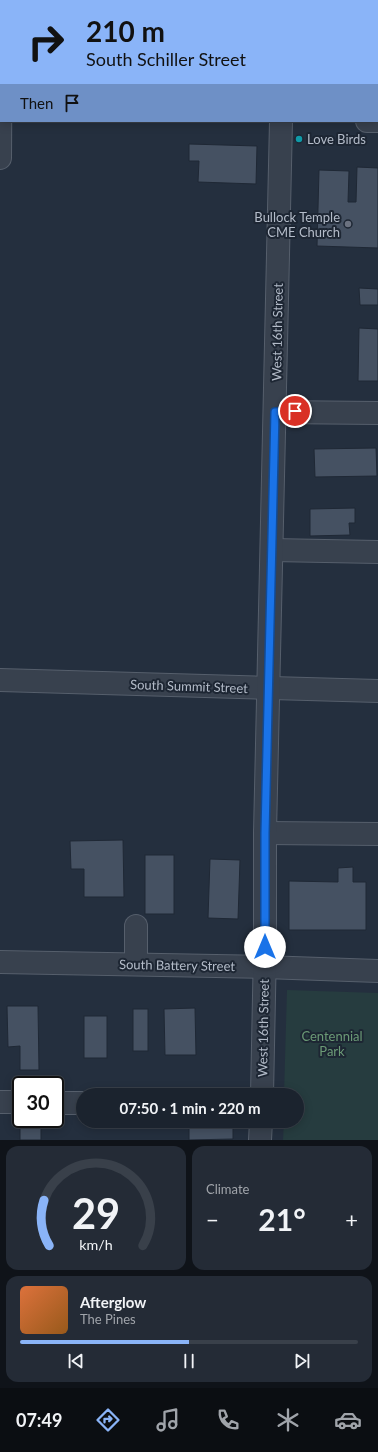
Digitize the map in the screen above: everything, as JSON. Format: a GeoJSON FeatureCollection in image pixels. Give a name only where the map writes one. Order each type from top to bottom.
{"type":"FeatureCollection","features":[{"type":"Feature","properties":{"kind":"street"},"geometry":{"type":"LineString","coordinates":[[0,158],[1,122]]}},
{"type":"Feature","properties":{"kind":"street","name":"West 16th Street"},"geometry":{"type":"LineString","coordinates":[[262,1088],[265,833],[281,122]]}},
{"type":"Feature","properties":{"kind":"street"},"geometry":{"type":"LineString","coordinates":[[275,412],[378,413]]}},
{"type":"Feature","properties":{"kind":"street"},"geometry":{"type":"LineString","coordinates":[[272,550],[378,552]]}},
{"type":"Feature","properties":{"kind":"street","name":"South Summit Street"},"geometry":{"type":"LineString","coordinates":[[0,680],[378,691]]}},
{"type":"Feature","properties":{"kind":"street"},"geometry":{"type":"LineString","coordinates":[[265,833],[378,834]]}},
{"type":"Feature","properties":{"kind":"street"},"geometry":{"type":"LineString","coordinates":[[136,926],[136,964]]}},
{"type":"Feature","properties":{"kind":"street","name":"South Battery Street"},"geometry":{"type":"LineString","coordinates":[[0,962],[264,967],[378,971]]}},
{"type":"Feature","properties":{"kind":"street"},"geometry":{"type":"LineString","coordinates":[[0,1102],[12,1102]]}},
{"type":"Feature","properties":{"kind":"street"},"geometry":{"type":"LineString","coordinates":[[64,1103],[76,1103]]}},
{"type":"Feature","properties":{"kind":"street"},"geometry":{"type":"LineString","coordinates":[[260,1140],[261,1128]]}},
{"type":"Feature","properties":{"kind":"green space","name":"Centennial Park"},"geometry":{"type":"Polygon","coordinates":[[[287,990],[378,993],[378,1140],[283,1140],[284,1128],[304,1128],[304,1088],[284,1088],[287,990]]]}},
{"type":"Feature","properties":{"kind":"building"},"geometry":{"type":"Polygon","coordinates":[[[189,144],[257,146],[256,184],[198,182],[199,161],[189,161],[189,144]]]}},
{"type":"Feature","properties":{"kind":"building","name":"Bullock Temple CME Church"},"geometry":{"type":"Polygon","coordinates":[[[357,167],[378,168],[378,248],[317,246],[319,170],[349,171],[348,202],[356,202],[357,167]]]}},
{"type":"Feature","properties":{"kind":"building"},"geometry":{"type":"Polygon","coordinates":[[[359,288],[378,289],[378,305],[360,305],[359,288]]]}},
{"type":"Feature","properties":{"kind":"building"},"geometry":{"type":"Polygon","coordinates":[[[359,328],[378,329],[378,381],[358,381],[359,328]]]}},
{"type":"Feature","properties":{"kind":"building"},"geometry":{"type":"Polygon","coordinates":[[[376,448],[377,476],[315,477],[314,449],[376,448]]]}},
{"type":"Feature","properties":{"kind":"building"},"geometry":{"type":"Polygon","coordinates":[[[355,508],[355,523],[349,523],[350,535],[310,536],[310,509],[355,508]]]}},
{"type":"Feature","properties":{"kind":"building"},"geometry":{"type":"Polygon","coordinates":[[[123,840],[124,897],[84,897],[84,869],[71,869],[70,841],[123,840]]]}},
{"type":"Feature","properties":{"kind":"building"},"geometry":{"type":"Polygon","coordinates":[[[145,855],[174,855],[174,914],[145,914],[145,855]]]}},
{"type":"Feature","properties":{"kind":"building"},"geometry":{"type":"Polygon","coordinates":[[[210,859],[240,860],[238,919],[208,918],[210,859]]]}},
{"type":"Feature","properties":{"kind":"building"},"geometry":{"type":"Polygon","coordinates":[[[353,867],[353,882],[366,882],[366,930],[289,930],[289,881],[338,882],[338,868],[353,867]]]}},
{"type":"Feature","properties":{"kind":"building"},"geometry":{"type":"Polygon","coordinates":[[[7,1006],[38,1006],[39,1070],[20,1070],[20,1046],[8,1047],[7,1006]]]}},
{"type":"Feature","properties":{"kind":"building"},"geometry":{"type":"Polygon","coordinates":[[[195,1008],[196,1055],[165,1055],[164,1009],[195,1008]]]}},
{"type":"Feature","properties":{"kind":"building"},"geometry":{"type":"Polygon","coordinates":[[[133,1009],[148,1009],[148,1051],[133,1051],[133,1009]]]}},
{"type":"Feature","properties":{"kind":"building"},"geometry":{"type":"Polygon","coordinates":[[[84,1016],[107,1016],[107,1058],[84,1058],[84,1016]]]}},
{"type":"Feature","properties":{"kind":"building"},"geometry":{"type":"Polygon","coordinates":[[[20,1128],[41,1128],[41,1140],[20,1140],[20,1128]]]}},
{"type":"Feature","properties":{"kind":"building"},"geometry":{"type":"Polygon","coordinates":[[[189,1128],[233,1128],[233,1139],[189,1140],[189,1128]]]}},
{"type":"Feature","properties":{"kind":"place","name":"Love Birds"},"geometry":{"type":"Point","coordinates":[299,139]}},
{"type":"Feature","properties":{"kind":"place","name":"Bullock Temple CME Church"},"geometry":{"type":"Point","coordinates":[348,224]}},
{"type":"Feature","properties":{"kind":"route"},"geometry":{"type":"LineString","coordinates":[[265,947],[265,833],[275,412],[295,411]]}}]}
